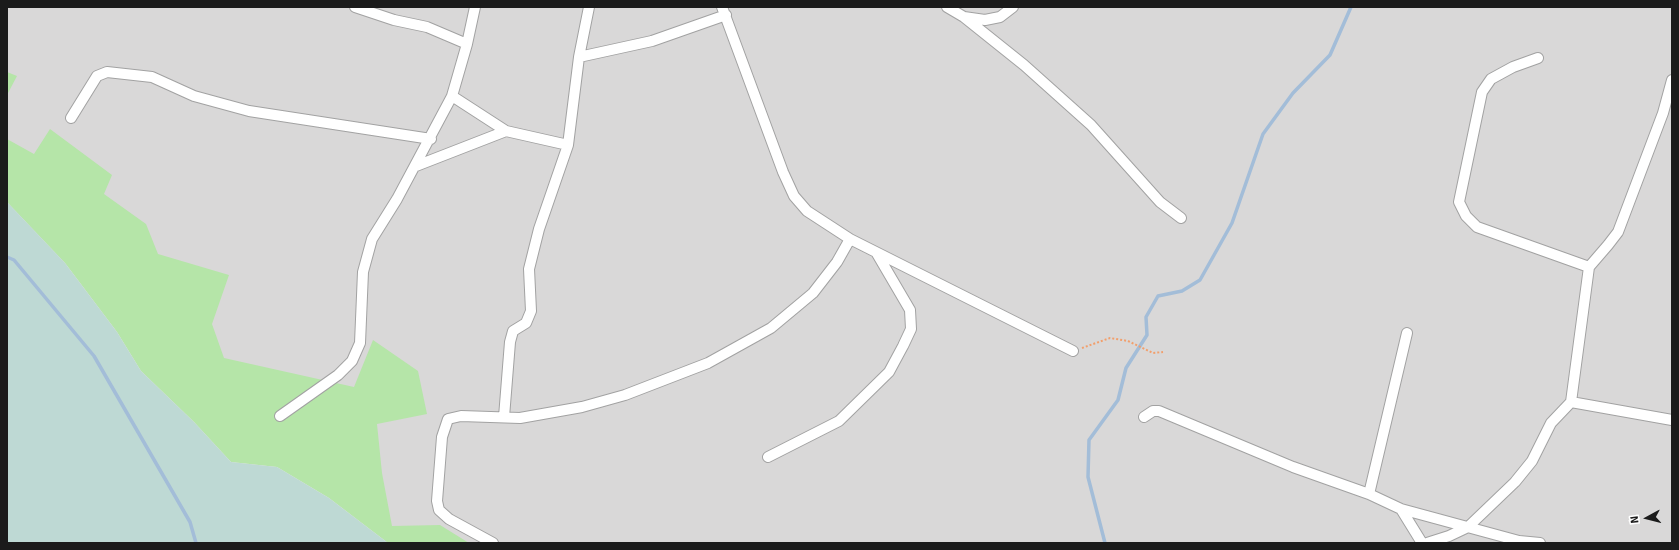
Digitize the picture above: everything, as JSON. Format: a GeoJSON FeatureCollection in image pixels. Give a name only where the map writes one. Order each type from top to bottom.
{"type":"FeatureCollection","features":[{"type":"Feature","properties":{"kind":"street"},"geometry":{"type":"LineString","coordinates":[[355,7],[394,20],[427,27],[467,44]]}},
{"type":"Feature","properties":{"kind":"street"},"geometry":{"type":"LineString","coordinates":[[280,416],[338,374],[352,362],[360,343],[363,272],[372,239],[416,166],[452,96],[467,44],[475,7]]}},
{"type":"Feature","properties":{"kind":"street"},"geometry":{"type":"LineString","coordinates":[[504,417],[510,342],[513,331],[526,323],[531,311],[529,269],[539,229],[568,145],[579,57],[589,7]]}},
{"type":"Feature","properties":{"kind":"street"},"geometry":{"type":"LineString","coordinates":[[948,7],[1024,65],[1091,125],[1160,202],[1181,218]]}},
{"type":"Feature","properties":{"kind":"street"},"geometry":{"type":"LineString","coordinates":[[964,18],[985,20],[1000,17],[1014,7]]}},
{"type":"Feature","properties":{"kind":"street"},"geometry":{"type":"LineString","coordinates":[[579,57],[652,41],[724,11],[780,165],[794,196],[807,211],[850,239],[1073,351]]}},
{"type":"Feature","properties":{"kind":"street"},"geometry":{"type":"LineString","coordinates":[[1538,58],[1513,67],[1491,79],[1482,92],[1459,202],[1466,216],[1477,227],[1589,267]]}},
{"type":"Feature","properties":{"kind":"street"},"geometry":{"type":"LineString","coordinates":[[71,118],[97,76],[107,72],[152,77],[194,96],[249,111],[431,139]]}},
{"type":"Feature","properties":{"kind":"street"},"geometry":{"type":"LineString","coordinates":[[1427,543],[1449,536],[1468,527],[1515,482],[1532,461],[1551,423],[1571,402],[1589,267],[1618,232],[1667,114],[1672,80]]}},
{"type":"Feature","properties":{"kind":"street"},"geometry":{"type":"LineString","coordinates":[[452,96],[506,131],[568,145]]}},
{"type":"Feature","properties":{"kind":"street"},"geometry":{"type":"LineString","coordinates":[[416,166],[506,131]]}},
{"type":"Feature","properties":{"kind":"street"},"geometry":{"type":"LineString","coordinates":[[493,543],[449,519],[440,510],[437,501],[442,437],[448,420],[461,416],[520,418],[582,406],[625,395],[708,364],[772,328],[813,293],[837,262],[850,239]]}},
{"type":"Feature","properties":{"kind":"street"},"geometry":{"type":"LineString","coordinates":[[768,457],[839,421],[889,372],[904,346],[911,329],[910,310],[876,252]]}},
{"type":"Feature","properties":{"kind":"street"},"geometry":{"type":"LineString","coordinates":[[1369,494],[1407,333]]}},
{"type":"Feature","properties":{"kind":"street"},"geometry":{"type":"LineString","coordinates":[[1571,402],[1672,420]]}},
{"type":"Feature","properties":{"kind":"street"},"geometry":{"type":"LineString","coordinates":[[1144,417],[1153,410],[1159,411],[1293,467],[1369,494],[1401,510],[1519,541],[1540,543]]}},
{"type":"Feature","properties":{"kind":"street"},"geometry":{"type":"LineString","coordinates":[[1401,510],[1422,543]]}},
{"type":"Feature","properties":{"kind":"path"},"geometry":{"type":"LineString","coordinates":[[1073,351],[1110,338],[1128,341],[1153,352],[1163,352]]}},
{"type":"Feature","properties":{"kind":"shaded area"},"geometry":{"type":"Polygon","coordinates":[[[7,7],[1672,7],[1672,543],[388,543],[65,263],[7,202],[7,7]]]}},
{"type":"Feature","properties":{"kind":"shaded area"},"geometry":{"type":"Polygon","coordinates":[[[7,202],[65,263],[117,332],[141,371],[194,422],[231,462],[277,467],[329,498],[388,543],[7,543],[7,202]]]}},
{"type":"Feature","properties":{"kind":"green space"},"geometry":{"type":"Polygon","coordinates":[[[7,72],[17,76],[7,95],[7,72]]]}},
{"type":"Feature","properties":{"kind":"green space"},"geometry":{"type":"Polygon","coordinates":[[[50,129],[112,175],[104,194],[146,224],[158,254],[229,275],[212,324],[224,358],[354,387],[373,340],[418,371],[427,414],[377,424],[382,473],[392,526],[440,525],[469,543],[388,543],[329,498],[277,467],[231,462],[194,422],[141,371],[117,332],[65,263],[7,202],[7,139],[34,154],[50,129]]]}},
{"type":"Feature","properties":{"kind":"waterway"},"geometry":{"type":"LineString","coordinates":[[1105,543],[1088,477],[1089,440],[1118,400],[1126,368],[1147,335],[1146,317],[1158,296],[1182,291],[1200,280],[1232,223],[1263,134],[1293,93],[1330,55],[1351,7]]}},
{"type":"Feature","properties":{"kind":"waterway"},"geometry":{"type":"LineString","coordinates":[[7,257],[14,260],[94,356],[190,522],[196,543]]}}]}
